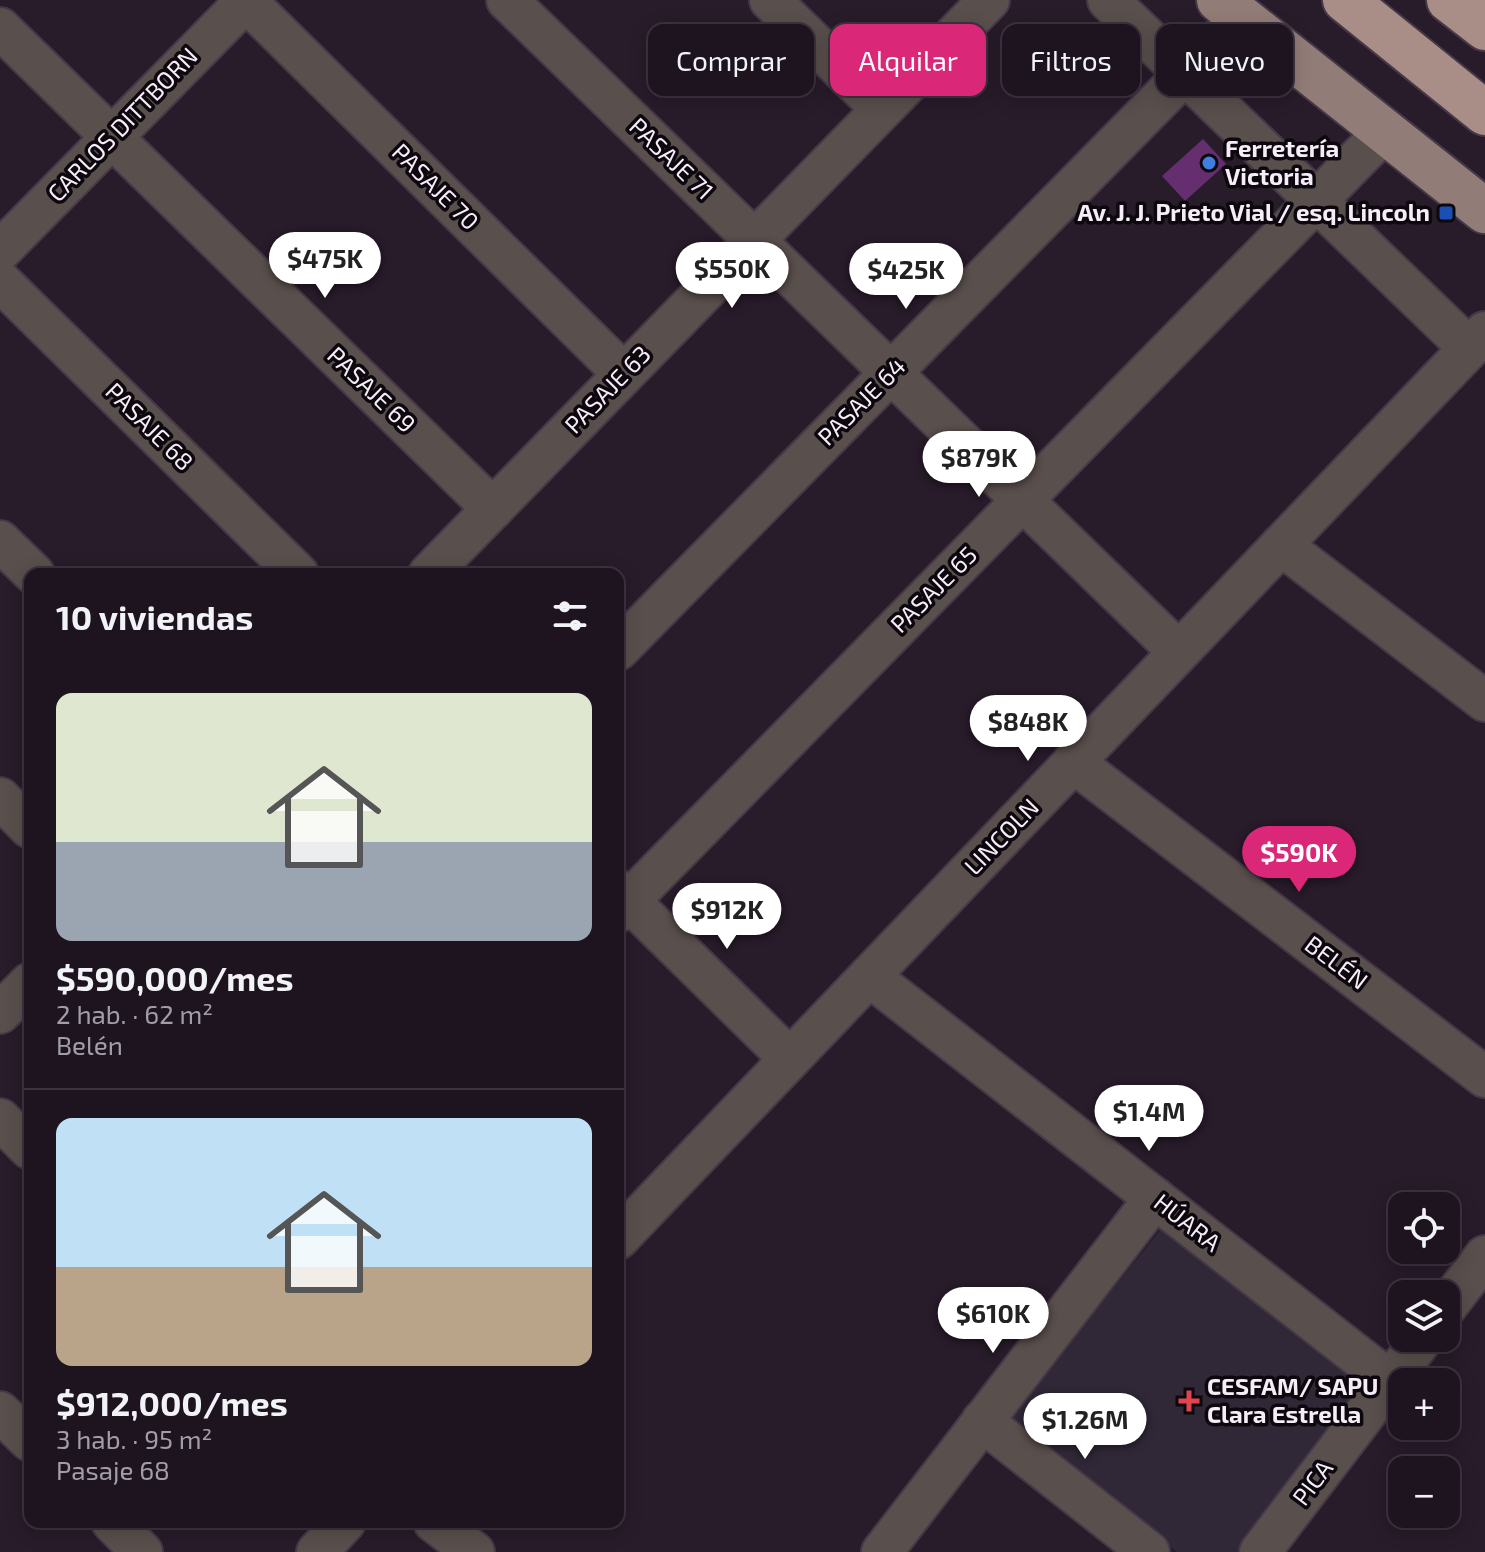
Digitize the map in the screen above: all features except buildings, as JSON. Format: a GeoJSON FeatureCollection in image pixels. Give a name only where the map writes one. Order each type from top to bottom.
{"type":"FeatureCollection","features":[{"type":"Feature","properties":{"kind":"highway"},"geometry":{"type":"LineString","coordinates":[[1345,0],[1485,113]]}},
{"type":"Feature","properties":{"kind":"highway"},"geometry":{"type":"LineString","coordinates":[[1449,0],[1485,28]]}},
{"type":"Feature","properties":{"kind":"main road"},"geometry":{"type":"LineString","coordinates":[[1230,8],[1485,211]]}},
{"type":"Feature","properties":{"kind":"street","name":"CARLOS DITTBORN"},"geometry":{"type":"LineString","coordinates":[[0,251],[246,0]]}},
{"type":"Feature","properties":{"kind":"street","name":"PASAJE 70"},"geometry":{"type":"LineString","coordinates":[[246,0],[624,374]]}},
{"type":"Feature","properties":{"kind":"street","name":"PASAJE 71"},"geometry":{"type":"LineString","coordinates":[[507,0],[1179,652]]}},
{"type":"Feature","properties":{"kind":"street"},"geometry":{"type":"LineString","coordinates":[[770,0],[882,109]]}},
{"type":"Feature","properties":{"kind":"street"},"geometry":{"type":"LineString","coordinates":[[1108,0],[1156,47]]}},
{"type":"Feature","properties":{"kind":"street","name":"PASAJE 63"},"geometry":{"type":"LineString","coordinates":[[435,568],[983,2]]}},
{"type":"Feature","properties":{"kind":"street","name":"PASAJE 69"},"geometry":{"type":"LineString","coordinates":[[0,28],[493,509]]}},
{"type":"Feature","properties":{"kind":"street","name":"PASAJE 64"},"geometry":{"type":"LineString","coordinates":[[624,644],[1162,96]]}},
{"type":"Feature","properties":{"kind":"street"},"geometry":{"type":"LineString","coordinates":[[1207,96],[1316,201],[1477,340]]}},
{"type":"Feature","properties":{"kind":"street","name":"PASAJE 65"},"geometry":{"type":"LineString","coordinates":[[624,899],[1385,131]]}},
{"type":"Feature","properties":{"kind":"street","name":"PASAJE 68"},"geometry":{"type":"LineString","coordinates":[[0,281],[292,568]]}},
{"type":"Feature","properties":{"kind":"street","name":"LINCOLN"},"geometry":{"type":"LineString","coordinates":[[624,1233],[1477,340]]}},
{"type":"Feature","properties":{"kind":"street"},"geometry":{"type":"LineString","coordinates":[[0,541],[28,568]]}},
{"type":"Feature","properties":{"kind":"street"},"geometry":{"type":"LineString","coordinates":[[1281,545],[1485,701]]}},
{"type":"Feature","properties":{"kind":"street","name":"BELÉN"},"geometry":{"type":"LineString","coordinates":[[1073,762],[1485,1077]]}},
{"type":"Feature","properties":{"kind":"street"},"geometry":{"type":"LineString","coordinates":[[0,798],[24,822]]}},
{"type":"Feature","properties":{"kind":"street"},"geometry":{"type":"LineString","coordinates":[[624,903],[790,1059]]}},
{"type":"Feature","properties":{"kind":"street","name":"HÚARA"},"geometry":{"type":"LineString","coordinates":[[869,976],[1388,1379]]}},
{"type":"Feature","properties":{"kind":"street"},"geometry":{"type":"LineString","coordinates":[[0,1013],[24,989]]}},
{"type":"Feature","properties":{"kind":"street"},"geometry":{"type":"LineString","coordinates":[[0,1119],[24,1143]]}},
{"type":"Feature","properties":{"kind":"street"},"geometry":{"type":"LineString","coordinates":[[882,1552],[1155,1198]]}},
{"type":"Feature","properties":{"kind":"street"},"geometry":{"type":"LineString","coordinates":[[1460,1289],[1485,1256]]}},
{"type":"Feature","properties":{"kind":"street","name":"PICA"},"geometry":{"type":"LineString","coordinates":[[1400,1368],[1412,1352]]}},
{"type":"Feature","properties":{"kind":"street","name":"PICA"},"geometry":{"type":"LineString","coordinates":[[1260,1552],[1388,1384]]}},
{"type":"Feature","properties":{"kind":"street"},"geometry":{"type":"LineString","coordinates":[[0,1412],[24,1435]]}},
{"type":"Feature","properties":{"kind":"street"},"geometry":{"type":"LineString","coordinates":[[982,1421],[1149,1552]]}},
{"type":"Feature","properties":{"kind":"street"},"geometry":{"type":"LineString","coordinates":[[118,1528],[142,1552]]}},
{"type":"Feature","properties":{"kind":"street"},"geometry":{"type":"LineString","coordinates":[[317,1552],[339,1528]]}},
{"type":"Feature","properties":{"kind":"street"},"geometry":{"type":"LineString","coordinates":[[442,1528],[474,1552]]}},
{"type":"Feature","properties":{"kind":"shaded area","name":"CESFAM/ SAPU Clara Estrella"},"geometry":{"type":"Polygon","coordinates":[[[1161,1229],[1370,1384],[1242,1552],[1177,1552],[1007,1419],[1161,1229]]]}},
{"type":"Feature","properties":{"kind":"place","name":"Ferretería Victoria"},"geometry":{"type":"Point","coordinates":[1209,163]}},
{"type":"Feature","properties":{"kind":"place","name":"Av. J. J. Prieto Vial / esq. Lincoln"},"geometry":{"type":"Point","coordinates":[1446,213]}},
{"type":"Feature","properties":{"kind":"place","name":"CESFAM/ SAPU Clara Estrella"},"geometry":{"type":"Point","coordinates":[1189,1401]}}]}
